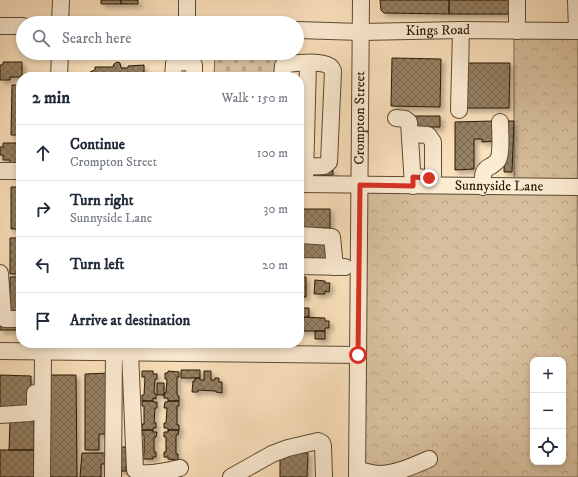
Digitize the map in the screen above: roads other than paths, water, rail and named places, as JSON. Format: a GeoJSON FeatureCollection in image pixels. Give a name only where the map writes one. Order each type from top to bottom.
{"type":"FeatureCollection","features":[{"type":"Feature","properties":{"kind":"street"},"geometry":{"type":"LineString","coordinates":[[60,16],[61,0]]}},
{"type":"Feature","properties":{"kind":"street"},"geometry":{"type":"LineString","coordinates":[[187,0],[187,16]]}},
{"type":"Feature","properties":{"kind":"street","name":"Crompton Street"},"geometry":{"type":"LineString","coordinates":[[357,473],[361,0]]}},
{"type":"Feature","properties":{"kind":"street"},"geometry":{"type":"LineString","coordinates":[[517,0],[517,31]]}},
{"type":"Feature","properties":{"kind":"street"},"geometry":{"type":"LineString","coordinates":[[576,0],[577,31]]}},
{"type":"Feature","properties":{"kind":"street"},"geometry":{"type":"LineString","coordinates":[[0,26],[16,26]]}},
{"type":"Feature","properties":{"kind":"street","name":"Kings Road"},"geometry":{"type":"LineString","coordinates":[[304,30],[361,32],[461,30],[577,31]]}},
{"type":"Feature","properties":{"kind":"street"},"geometry":{"type":"LineString","coordinates":[[459,110],[461,30]]}},
{"type":"Feature","properties":{"kind":"street"},"geometry":{"type":"LineString","coordinates":[[59,72],[60,60]]}},
{"type":"Feature","properties":{"kind":"street"},"geometry":{"type":"LineString","coordinates":[[173,72],[174,64],[189,62],[194,65],[194,72]]}},
{"type":"Feature","properties":{"kind":"street"},"geometry":{"type":"LineString","coordinates":[[282,72],[282,69],[290,63],[308,63],[329,66],[333,71],[329,162],[324,166],[304,167]]}},
{"type":"Feature","properties":{"kind":"street"},"geometry":{"type":"LineString","coordinates":[[304,132],[308,63]]}},
{"type":"Feature","properties":{"kind":"street"},"geometry":{"type":"LineString","coordinates":[[396,118],[408,120],[413,181],[429,178],[433,175],[433,142],[428,135],[410,134]]}},
{"type":"Feature","properties":{"kind":"street"},"geometry":{"type":"LineString","coordinates":[[483,187],[484,170],[495,164],[499,157],[500,122]]}},
{"type":"Feature","properties":{"kind":"street"},"geometry":{"type":"LineString","coordinates":[[0,171],[16,170]]}},
{"type":"Feature","properties":{"kind":"street","name":"Sunnyside Lane"},"geometry":{"type":"LineString","coordinates":[[304,184],[360,185],[413,181],[483,187],[578,187]]}},
{"type":"Feature","properties":{"kind":"street"},"geometry":{"type":"LineString","coordinates":[[304,236],[332,236],[335,267]]}},
{"type":"Feature","properties":{"kind":"street"},"geometry":{"type":"LineString","coordinates":[[304,266],[358,267]]}},
{"type":"Feature","properties":{"kind":"street"},"geometry":{"type":"LineString","coordinates":[[0,273],[2,316],[6,319],[16,319]]}},
{"type":"Feature","properties":{"kind":"street"},"geometry":{"type":"LineString","coordinates":[[0,351],[48,349],[130,352],[209,348],[358,355]]}},
{"type":"Feature","properties":{"kind":"street"},"geometry":{"type":"LineString","coordinates":[[0,414],[29,414],[34,410],[48,349]]}},
{"type":"Feature","properties":{"kind":"street"},"geometry":{"type":"LineString","coordinates":[[42,477],[48,349]]}},
{"type":"Feature","properties":{"kind":"street"},"geometry":{"type":"LineString","coordinates":[[113,477],[114,352]]}},
{"type":"Feature","properties":{"kind":"street"},"geometry":{"type":"LineString","coordinates":[[130,352],[135,470],[142,476],[150,476],[180,468]]}},
{"type":"Feature","properties":{"kind":"street"},"geometry":{"type":"LineString","coordinates":[[233,477],[272,454],[288,448],[318,441],[322,443],[323,446],[324,477]]}},
{"type":"Feature","properties":{"kind":"street"},"geometry":{"type":"LineString","coordinates":[[357,473],[387,474],[398,472],[429,460]]}},
{"type":"Feature","properties":{"kind":"street"},"geometry":{"type":"LineString","coordinates":[[261,461],[261,477]]}}]}
